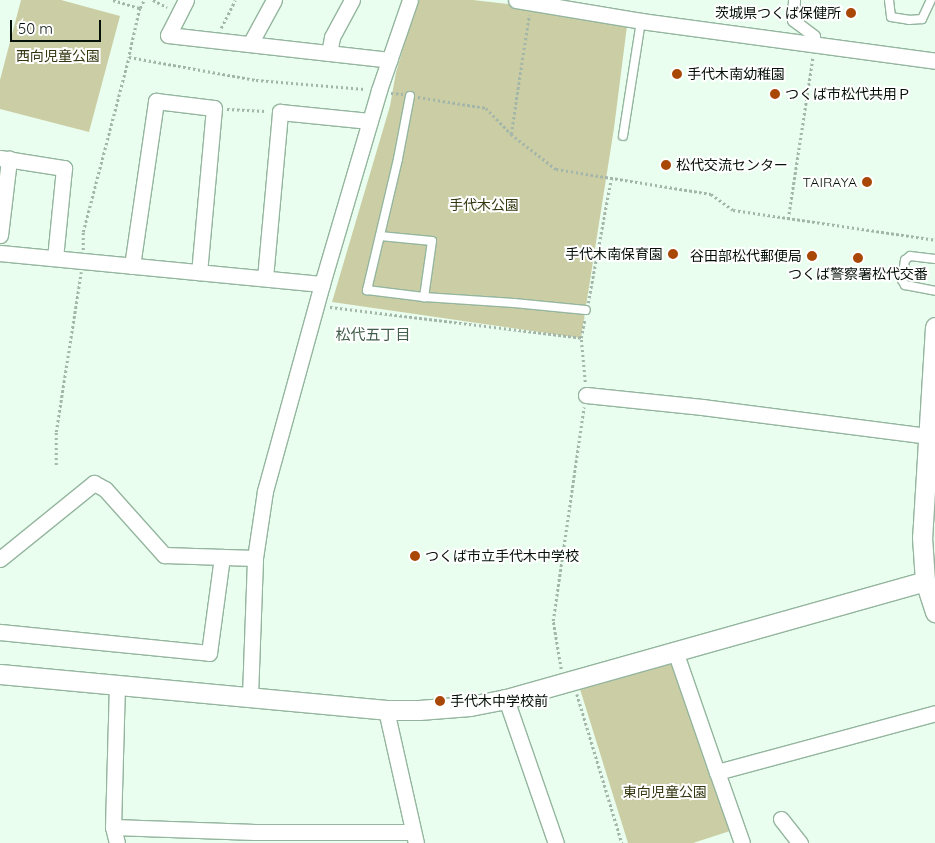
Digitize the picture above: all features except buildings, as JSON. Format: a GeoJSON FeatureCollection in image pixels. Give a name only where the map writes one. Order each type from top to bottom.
{"type":"FeatureCollection","features":[{"type":"Feature","properties":{"kind":"street"},"geometry":{"type":"LineString","coordinates":[[186,0],[168,35],[390,60]]}},
{"type":"Feature","properties":{"kind":"street"},"geometry":{"type":"LineString","coordinates":[[250,44],[274,0]]}},
{"type":"Feature","properties":{"kind":"street"},"geometry":{"type":"LineString","coordinates":[[329,53],[332,36],[352,0]]}},
{"type":"Feature","properties":{"kind":"street"},"geometry":{"type":"LineString","coordinates":[[250,696],[255,558],[266,491],[322,284],[379,90],[410,0]]}},
{"type":"Feature","properties":{"kind":"street"},"geometry":{"type":"LineString","coordinates":[[794,0],[793,20],[814,36],[815,45]]}},
{"type":"Feature","properties":{"kind":"street"},"geometry":{"type":"LineString","coordinates":[[523,1],[642,21],[935,61]]}},
{"type":"Feature","properties":{"kind":"street"},"geometry":{"type":"LineString","coordinates":[[132,266],[156,101],[214,108],[199,272]]}},
{"type":"Feature","properties":{"kind":"street"},"geometry":{"type":"LineString","coordinates":[[265,278],[280,112],[370,121]]}},
{"type":"Feature","properties":{"kind":"street"},"geometry":{"type":"LineString","coordinates":[[0,235],[4,159],[64,168],[55,258]]}},
{"type":"Feature","properties":{"kind":"street"},"geometry":{"type":"LineString","coordinates":[[0,253],[322,284]]}},
{"type":"Feature","properties":{"kind":"street"},"geometry":{"type":"LineString","coordinates":[[935,327],[929,558],[925,581],[935,612]]}},
{"type":"Feature","properties":{"kind":"street"},"geometry":{"type":"LineString","coordinates":[[586,395],[702,406],[931,437]]}},
{"type":"Feature","properties":{"kind":"street"},"geometry":{"type":"LineString","coordinates":[[0,559],[94,483],[105,489],[164,555],[255,558]]}},
{"type":"Feature","properties":{"kind":"street"},"geometry":{"type":"LineString","coordinates":[[0,632],[209,653],[222,557]]}},
{"type":"Feature","properties":{"kind":"street"},"geometry":{"type":"LineString","coordinates":[[0,674],[386,710],[419,710],[470,706],[506,699],[925,581]]}},
{"type":"Feature","properties":{"kind":"street"},"geometry":{"type":"LineString","coordinates":[[676,651],[742,843]]}},
{"type":"Feature","properties":{"kind":"street"},"geometry":{"type":"LineString","coordinates":[[117,684],[113,827],[117,843]]}},
{"type":"Feature","properties":{"kind":"street"},"geometry":{"type":"LineString","coordinates":[[506,699],[556,843]]}},
{"type":"Feature","properties":{"kind":"street"},"geometry":{"type":"LineString","coordinates":[[113,827],[257,838],[415,838],[386,710]]}},
{"type":"Feature","properties":{"kind":"street"},"geometry":{"type":"LineString","coordinates":[[717,772],[935,712]]}},
{"type":"Feature","properties":{"kind":"street"},"geometry":{"type":"LineString","coordinates":[[781,819],[800,843]]}},
{"type":"Feature","properties":{"kind":"lane"},"geometry":{"type":"LineString","coordinates":[[889,0],[890,17],[908,20],[922,19],[933,2]]}},
{"type":"Feature","properties":{"kind":"lane"},"geometry":{"type":"LineString","coordinates":[[623,136],[642,21]]}},
{"type":"Feature","properties":{"kind":"lane"},"geometry":{"type":"LineString","coordinates":[[410,96],[367,290],[424,297],[586,310]]}},
{"type":"Feature","properties":{"kind":"lane"},"geometry":{"type":"LineString","coordinates":[[380,236],[432,241],[424,297]]}},
{"type":"Feature","properties":{"kind":"lane"},"geometry":{"type":"LineString","coordinates":[[935,259],[910,256],[905,260],[902,280],[905,285],[935,291]]}},
{"type":"Feature","properties":{"kind":"path"},"geometry":{"type":"LineString","coordinates":[[114,0],[140,8]]}},
{"type":"Feature","properties":{"kind":"path"},"geometry":{"type":"LineString","coordinates":[[144,0],[140,8],[129,57],[256,80],[379,90],[486,108],[511,134],[556,170],[711,194],[733,210],[935,240]]}},
{"type":"Feature","properties":{"kind":"path"},"geometry":{"type":"LineString","coordinates":[[214,40],[235,0]]}},
{"type":"Feature","properties":{"kind":"path"},"geometry":{"type":"LineString","coordinates":[[511,134],[523,1]]}},
{"type":"Feature","properties":{"kind":"path"},"geometry":{"type":"LineString","coordinates":[[788,219],[815,45]]}},
{"type":"Feature","properties":{"kind":"path"},"geometry":{"type":"LineString","coordinates":[[214,108],[280,112]]}},
{"type":"Feature","properties":{"kind":"path"},"geometry":{"type":"LineString","coordinates":[[611,179],[581,338],[586,395],[553,621],[568,681],[622,843]]}},
{"type":"Feature","properties":{"kind":"path"},"geometry":{"type":"LineString","coordinates":[[327,306],[581,338]]}},
{"type":"Feature","properties":{"kind":"green space","name":"西向児童公園"},"geometry":{"type":"Polygon","coordinates":[[[21,0],[61,0],[120,16],[89,132],[0,109],[0,80],[21,0]]]}},
{"type":"Feature","properties":{"kind":"green space","name":"手代木公園"},"geometry":{"type":"Polygon","coordinates":[[[418,0],[473,0],[628,18],[614,128],[581,338],[332,302],[390,106],[396,72],[418,0]]]}},
{"type":"Feature","properties":{"kind":"green space","name":"東向児童公園"},"geometry":{"type":"Polygon","coordinates":[[[675,655],[730,831],[693,843],[628,843],[579,686],[675,655]]]}},
{"type":"Feature","properties":{"kind":"place","name":"茨城県つくば保健所"},"geometry":{"type":"Point","coordinates":[851,13]}},
{"type":"Feature","properties":{"kind":"place","name":"手代木南幼稚園"},"geometry":{"type":"Point","coordinates":[677,74]}},
{"type":"Feature","properties":{"kind":"place","name":"つくば市松代共用Ｐ"},"geometry":{"type":"Point","coordinates":[775,94]}},
{"type":"Feature","properties":{"kind":"place","name":"松代交流センター"},"geometry":{"type":"Point","coordinates":[666,165]}},
{"type":"Feature","properties":{"kind":"place","name":"TAIRAYA"},"geometry":{"type":"Point","coordinates":[867,182]}},
{"type":"Feature","properties":{"kind":"place","name":"手代木南保育園"},"geometry":{"type":"Point","coordinates":[673,254]}},
{"type":"Feature","properties":{"kind":"place","name":"谷田部松代郵便局"},"geometry":{"type":"Point","coordinates":[812,256]}},
{"type":"Feature","properties":{"kind":"place","name":"つくば警察署松代交番"},"geometry":{"type":"Point","coordinates":[858,258]}},
{"type":"Feature","properties":{"kind":"place","name":"つくば市立手代木中学校"},"geometry":{"type":"Point","coordinates":[415,556]}},
{"type":"Feature","properties":{"kind":"place","name":"手代木中学校前"},"geometry":{"type":"Point","coordinates":[440,701]}},
{"type":"Feature","properties":{"kind":"district","name":"松代五丁目"},"geometry":{"type":"Point","coordinates":[373,335]}}]}
